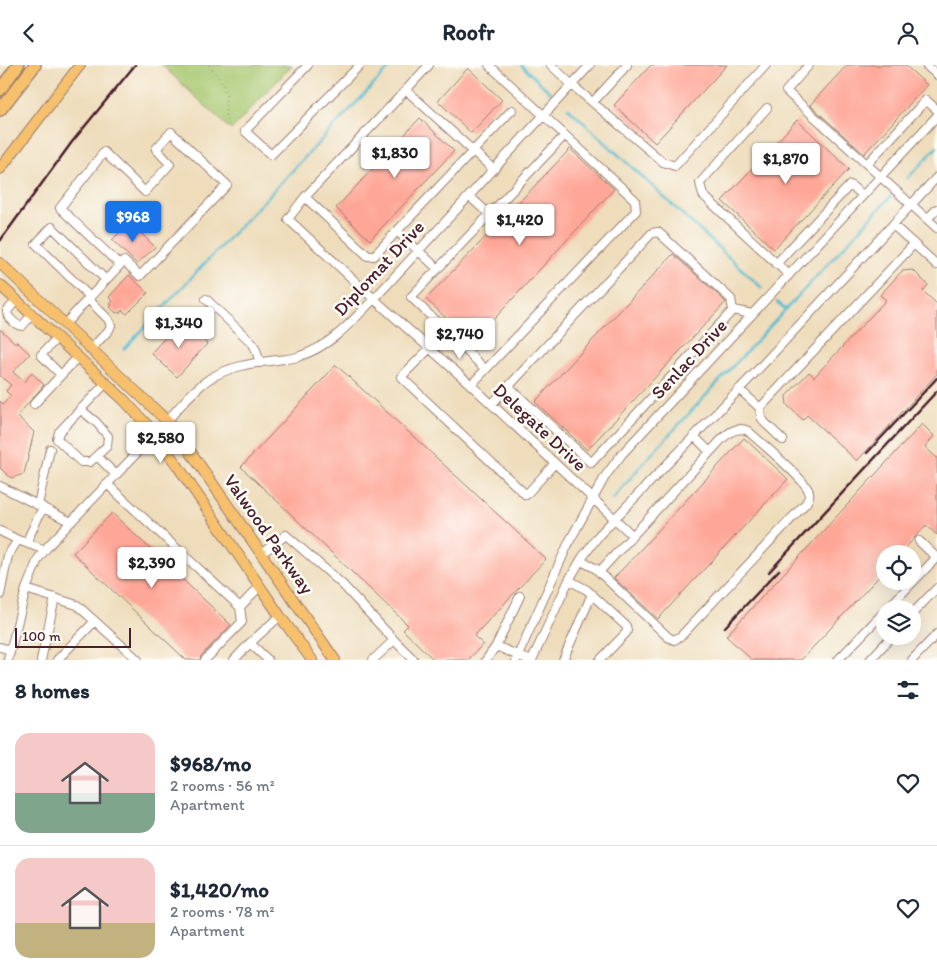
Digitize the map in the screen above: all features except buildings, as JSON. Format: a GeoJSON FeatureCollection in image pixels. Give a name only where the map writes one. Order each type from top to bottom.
{"type":"FeatureCollection","features":[{"type":"Feature","properties":{"kind":"highway"},"geometry":{"type":"LineString","coordinates":[[0,90],[18,65]]}},
{"type":"Feature","properties":{"kind":"highway"},"geometry":{"type":"LineString","coordinates":[[0,110],[35,65]]}},
{"type":"Feature","properties":{"kind":"main road"},"geometry":{"type":"LineString","coordinates":[[0,169],[80,65]]}},
{"type":"Feature","properties":{"kind":"main road","name":"Valwood Parkway"},"geometry":{"type":"LineString","coordinates":[[0,263],[167,421],[335,660]]}},
{"type":"Feature","properties":{"kind":"main road","name":"Valwood Parkway"},"geometry":{"type":"LineString","coordinates":[[0,285],[106,383],[155,434],[312,660]]}},
{"type":"Feature","properties":{"kind":"main road"},"geometry":{"type":"LineString","coordinates":[[79,359],[91,349]]}},
{"type":"Feature","properties":{"kind":"main road"},"geometry":{"type":"LineString","coordinates":[[245,565],[260,554]]}},
{"type":"Feature","properties":{"kind":"street"},"geometry":{"type":"LineString","coordinates":[[308,65],[245,131],[271,155],[360,65]]}},
{"type":"Feature","properties":{"kind":"street"},"geometry":{"type":"LineString","coordinates":[[429,65],[306,197],[368,256],[374,256],[512,110]]}},
{"type":"Feature","properties":{"kind":"street"},"geometry":{"type":"LineString","coordinates":[[471,385],[636,211],[635,200],[489,65]]}},
{"type":"Feature","properties":{"kind":"street"},"geometry":{"type":"LineString","coordinates":[[551,65],[663,162],[675,165],[766,65]]}},
{"type":"Feature","properties":{"kind":"street","name":"Diplomat Drive"},"geometry":{"type":"LineString","coordinates":[[8,660],[26,589],[38,559],[189,396],[208,380],[228,369],[294,358],[322,346],[339,334],[374,299],[590,65]]}},
{"type":"Feature","properties":{"kind":"street"},"geometry":{"type":"LineString","coordinates":[[593,101],[627,65]]}},
{"type":"Feature","properties":{"kind":"street"},"geometry":{"type":"LineString","coordinates":[[810,65],[786,91],[937,228]]}},
{"type":"Feature","properties":{"kind":"street"},"geometry":{"type":"LineString","coordinates":[[926,65],[937,75]]}},
{"type":"Feature","properties":{"kind":"street"},"geometry":{"type":"LineString","coordinates":[[406,90],[493,169]]}},
{"type":"Feature","properties":{"kind":"street"},"geometry":{"type":"LineString","coordinates":[[867,164],[926,100],[937,110]]}},
{"type":"Feature","properties":{"kind":"street"},"geometry":{"type":"LineString","coordinates":[[767,108],[700,183],[703,195],[789,275]]}},
{"type":"Feature","properties":{"kind":"street","name":"Senlac Drive"},"geometry":{"type":"LineString","coordinates":[[517,658],[569,542],[606,475],[629,447],[937,116]]}},
{"type":"Feature","properties":{"kind":"street"},"geometry":{"type":"LineString","coordinates":[[64,324],[124,261],[140,276],[227,185],[172,132],[156,149],[170,164],[145,192],[104,152],[60,209],[120,265]]}},
{"type":"Feature","properties":{"kind":"street"},"geometry":{"type":"LineString","coordinates":[[485,369],[411,297],[565,135]]}},
{"type":"Feature","properties":{"kind":"street"},"geometry":{"type":"LineString","coordinates":[[496,645],[517,658],[530,660],[569,580],[599,535],[739,389],[937,177]]}},
{"type":"Feature","properties":{"kind":"street"},"geometry":{"type":"LineString","coordinates":[[776,264],[850,185],[863,195]]}},
{"type":"Feature","properties":{"kind":"street"},"geometry":{"type":"LineString","coordinates":[[469,196],[490,215]]}},
{"type":"Feature","properties":{"kind":"street","name":"Delegate Drive"},"geometry":{"type":"LineString","coordinates":[[306,197],[288,219],[471,385],[632,535]]}},
{"type":"Feature","properties":{"kind":"street"},"geometry":{"type":"LineString","coordinates":[[928,219],[937,209]]}},
{"type":"Feature","properties":{"kind":"street"},"geometry":{"type":"LineString","coordinates":[[893,225],[937,265]]}},
{"type":"Feature","properties":{"kind":"street"},"geometry":{"type":"LineString","coordinates":[[91,349],[109,330],[111,325],[108,319],[36,245],[52,227],[106,279]]}},
{"type":"Feature","properties":{"kind":"street"},"geometry":{"type":"LineString","coordinates":[[397,231],[419,249],[438,269]]}},
{"type":"Feature","properties":{"kind":"street"},"geometry":{"type":"LineString","coordinates":[[492,405],[652,233],[658,232],[731,299],[733,310]]}},
{"type":"Feature","properties":{"kind":"street"},"geometry":{"type":"LineString","coordinates":[[760,408],[914,243]]}},
{"type":"Feature","properties":{"kind":"street"},"geometry":{"type":"LineString","coordinates":[[206,299],[253,344],[260,363]]}},
{"type":"Feature","properties":{"kind":"street"},"geometry":{"type":"LineString","coordinates":[[0,319],[17,300]]}},
{"type":"Feature","properties":{"kind":"street"},"geometry":{"type":"LineString","coordinates":[[733,310],[752,314]]}},
{"type":"Feature","properties":{"kind":"street"},"geometry":{"type":"LineString","coordinates":[[509,387],[591,463],[733,310]]}},
{"type":"Feature","properties":{"kind":"street"},"geometry":{"type":"LineString","coordinates":[[7,311],[8,316],[19,325],[22,325],[32,315]]}},
{"type":"Feature","properties":{"kind":"street"},"geometry":{"type":"LineString","coordinates":[[57,338],[42,355],[61,375]]}},
{"type":"Feature","properties":{"kind":"street"},"geometry":{"type":"LineString","coordinates":[[430,348],[401,377],[526,495],[555,463]]}},
{"type":"Feature","properties":{"kind":"street"},"geometry":{"type":"LineString","coordinates":[[34,404],[79,359]]}},
{"type":"Feature","properties":{"kind":"street"},"geometry":{"type":"LineString","coordinates":[[80,409],[108,436],[107,446],[90,462],[81,462],[57,439],[59,432],[80,409],[106,383]]}},
{"type":"Feature","properties":{"kind":"street"},"geometry":{"type":"LineString","coordinates":[[739,389],[760,408],[761,417],[765,423],[783,440]]}},
{"type":"Feature","properties":{"kind":"street"},"geometry":{"type":"LineString","coordinates":[[580,561],[595,568],[599,572],[668,637],[674,640],[681,637],[806,503],[810,493],[804,482],[748,431],[738,429],[732,431],[710,452],[599,572]]}},
{"type":"Feature","properties":{"kind":"street"},"geometry":{"type":"LineString","coordinates":[[618,434],[629,447]]}},
{"type":"Feature","properties":{"kind":"street"},"geometry":{"type":"LineString","coordinates":[[694,436],[710,452]]}},
{"type":"Feature","properties":{"kind":"street"},"geometry":{"type":"LineString","coordinates":[[0,595],[8,555],[22,541],[40,506],[50,449]]}},
{"type":"Feature","properties":{"kind":"street"},"geometry":{"type":"LineString","coordinates":[[97,455],[116,475]]}},
{"type":"Feature","properties":{"kind":"street"},"geometry":{"type":"LineString","coordinates":[[107,484],[240,607],[242,622],[205,660]]}},
{"type":"Feature","properties":{"kind":"street"},"geometry":{"type":"LineString","coordinates":[[0,486],[71,522]]}},
{"type":"Feature","properties":{"kind":"street"},"geometry":{"type":"LineString","coordinates":[[0,531],[45,550]]}},
{"type":"Feature","properties":{"kind":"street"},"geometry":{"type":"LineString","coordinates":[[260,554],[286,535],[342,584],[414,660]]}},
{"type":"Feature","properties":{"kind":"street"},"geometry":{"type":"LineString","coordinates":[[896,600],[937,557],[919,541]]}},
{"type":"Feature","properties":{"kind":"street"},"geometry":{"type":"LineString","coordinates":[[569,580],[592,594],[623,623],[626,629],[626,633],[600,660]]}},
{"type":"Feature","properties":{"kind":"street"},"geometry":{"type":"LineString","coordinates":[[240,607],[260,586]]}},
{"type":"Feature","properties":{"kind":"street"},"geometry":{"type":"LineString","coordinates":[[921,605],[937,588]]}},
{"type":"Feature","properties":{"kind":"street"},"geometry":{"type":"LineString","coordinates":[[26,589],[77,605],[138,660]]}},
{"type":"Feature","properties":{"kind":"street"},"geometry":{"type":"LineString","coordinates":[[563,660],[592,594]]}},
{"type":"Feature","properties":{"kind":"street"},"geometry":{"type":"LineString","coordinates":[[486,660],[496,645],[520,596]]}},
{"type":"Feature","properties":{"kind":"street"},"geometry":{"type":"LineString","coordinates":[[41,660],[55,598]]}},
{"type":"Feature","properties":{"kind":"street"},"geometry":{"type":"LineString","coordinates":[[234,660],[280,616]]}},
{"type":"Feature","properties":{"kind":"street"},"geometry":{"type":"LineString","coordinates":[[838,660],[876,620]]}},
{"type":"Feature","properties":{"kind":"street"},"geometry":{"type":"LineString","coordinates":[[57,660],[95,621]]}},
{"type":"Feature","properties":{"kind":"street"},"geometry":{"type":"LineString","coordinates":[[912,660],[937,634]]}},
{"type":"Feature","properties":{"kind":"street"},"geometry":{"type":"LineString","coordinates":[[373,660],[394,640]]}},
{"type":"Feature","properties":{"kind":"street"},"geometry":{"type":"LineString","coordinates":[[250,643],[268,660]]}},
{"type":"Feature","properties":{"kind":"street"},"geometry":{"type":"LineString","coordinates":[[870,660],[884,645]]}},
{"type":"Feature","properties":{"kind":"street"},"geometry":{"type":"LineString","coordinates":[[0,647],[10,650]]}},
{"type":"Feature","properties":{"kind":"path"},"geometry":{"type":"LineString","coordinates":[[209,65],[223,84],[226,95],[224,105],[226,120],[232,127]]}},
{"type":"Feature","properties":{"kind":"green space"},"geometry":{"type":"Polygon","coordinates":[[[162,65],[292,65],[231,130],[162,65]]]}},
{"type":"Feature","properties":{"kind":"waterway"},"geometry":{"type":"LineString","coordinates":[[124,349],[392,65]]}},
{"type":"Feature","properties":{"kind":"waterway"},"geometry":{"type":"LineString","coordinates":[[521,65],[551,93]]}},
{"type":"Feature","properties":{"kind":"waterway"},"geometry":{"type":"LineString","coordinates":[[568,108],[762,288]]}},
{"type":"Feature","properties":{"kind":"waterway"},"geometry":{"type":"LineString","coordinates":[[908,178],[937,147]]}},
{"type":"Feature","properties":{"kind":"waterway"},"geometry":{"type":"LineString","coordinates":[[612,500],[646,460],[891,196]]}},
{"type":"Feature","properties":{"kind":"waterway"},"geometry":{"type":"LineString","coordinates":[[777,302],[785,309]]}},
{"type":"Feature","properties":{"kind":"railway"},"geometry":{"type":"LineString","coordinates":[[0,241],[72,142],[135,65]]}},
{"type":"Feature","properties":{"kind":"railway"},"geometry":{"type":"LineString","coordinates":[[867,453],[937,378]]}},
{"type":"Feature","properties":{"kind":"railway"},"geometry":{"type":"LineString","coordinates":[[769,572],[937,391]]}},
{"type":"Feature","properties":{"kind":"railway"},"geometry":{"type":"LineString","coordinates":[[725,627],[779,570]]}}]}
